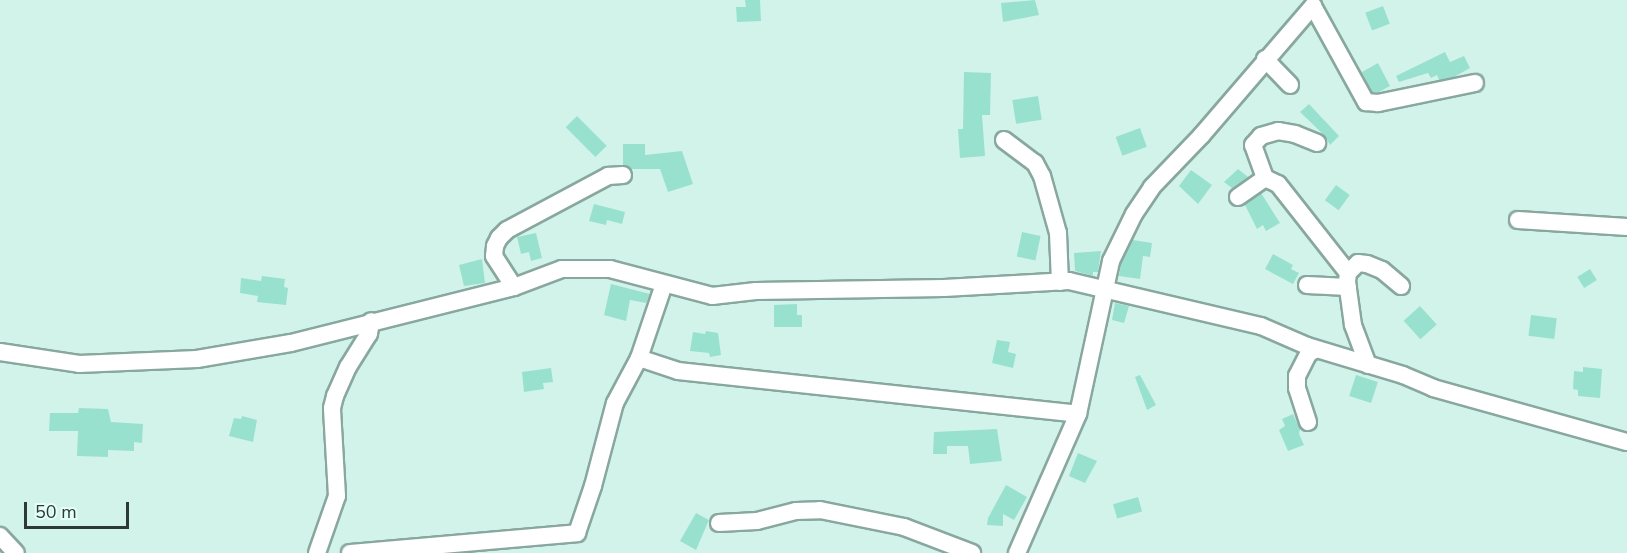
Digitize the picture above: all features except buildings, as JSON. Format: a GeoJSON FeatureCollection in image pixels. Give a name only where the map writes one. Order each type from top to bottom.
{"type":"FeatureCollection","features":[{"type":"Feature","properties":{"kind":"street"},"geometry":{"type":"LineString","coordinates":[[1016,551],[1078,414],[1111,261],[1147,194],[1201,136],[1312,6],[1366,102],[1378,103],[1475,83]]}},
{"type":"Feature","properties":{"kind":"street"},"geometry":{"type":"LineString","coordinates":[[1265,59],[1290,85]]}},
{"type":"Feature","properties":{"kind":"street"},"geometry":{"type":"LineString","coordinates":[[1317,143],[1295,134],[1278,131],[1261,136],[1253,145],[1257,164],[1264,178],[1278,184],[1348,280],[1353,325],[1368,365]]}},
{"type":"Feature","properties":{"kind":"street"},"geometry":{"type":"LineString","coordinates":[[1004,140],[1035,163],[1042,176],[1058,234],[1060,282]]}},
{"type":"Feature","properties":{"kind":"street"},"geometry":{"type":"LineString","coordinates":[[514,287],[494,256],[499,238],[507,231],[608,176],[623,176]]}},
{"type":"Feature","properties":{"kind":"street"},"geometry":{"type":"LineString","coordinates":[[1238,197],[1264,178]]}},
{"type":"Feature","properties":{"kind":"street"},"geometry":{"type":"LineString","coordinates":[[1518,220],[1627,227]]}},
{"type":"Feature","properties":{"kind":"street"},"geometry":{"type":"LineString","coordinates":[[1348,280],[1358,263],[1367,264],[1382,270],[1401,286]]}},
{"type":"Feature","properties":{"kind":"street"},"geometry":{"type":"LineString","coordinates":[[0,352],[79,363],[197,359],[291,343],[371,321],[514,287],[562,268],[610,269],[712,296],[756,291],[944,288],[1060,282],[1105,288],[1261,326],[1316,349],[1403,375],[1433,388],[1627,442]]}},
{"type":"Feature","properties":{"kind":"street"},"geometry":{"type":"LineString","coordinates":[[1307,285],[1348,280]]}},
{"type":"Feature","properties":{"kind":"street"},"geometry":{"type":"LineString","coordinates":[[350,553],[577,533],[593,486],[615,403],[639,358],[664,284]]}},
{"type":"Feature","properties":{"kind":"street"},"geometry":{"type":"LineString","coordinates":[[317,553],[337,495],[333,408],[335,396],[348,367],[369,334],[371,321]]}},
{"type":"Feature","properties":{"kind":"street"},"geometry":{"type":"LineString","coordinates":[[1308,422],[1297,388],[1297,376],[1308,354],[1316,349]]}},
{"type":"Feature","properties":{"kind":"street"},"geometry":{"type":"LineString","coordinates":[[639,358],[678,371],[1078,414]]}},
{"type":"Feature","properties":{"kind":"street"},"geometry":{"type":"LineString","coordinates":[[719,523],[757,521],[796,511],[820,510],[911,529],[972,553]]}},
{"type":"Feature","properties":{"kind":"street"},"geometry":{"type":"LineString","coordinates":[[0,536],[16,553]]}}]}
